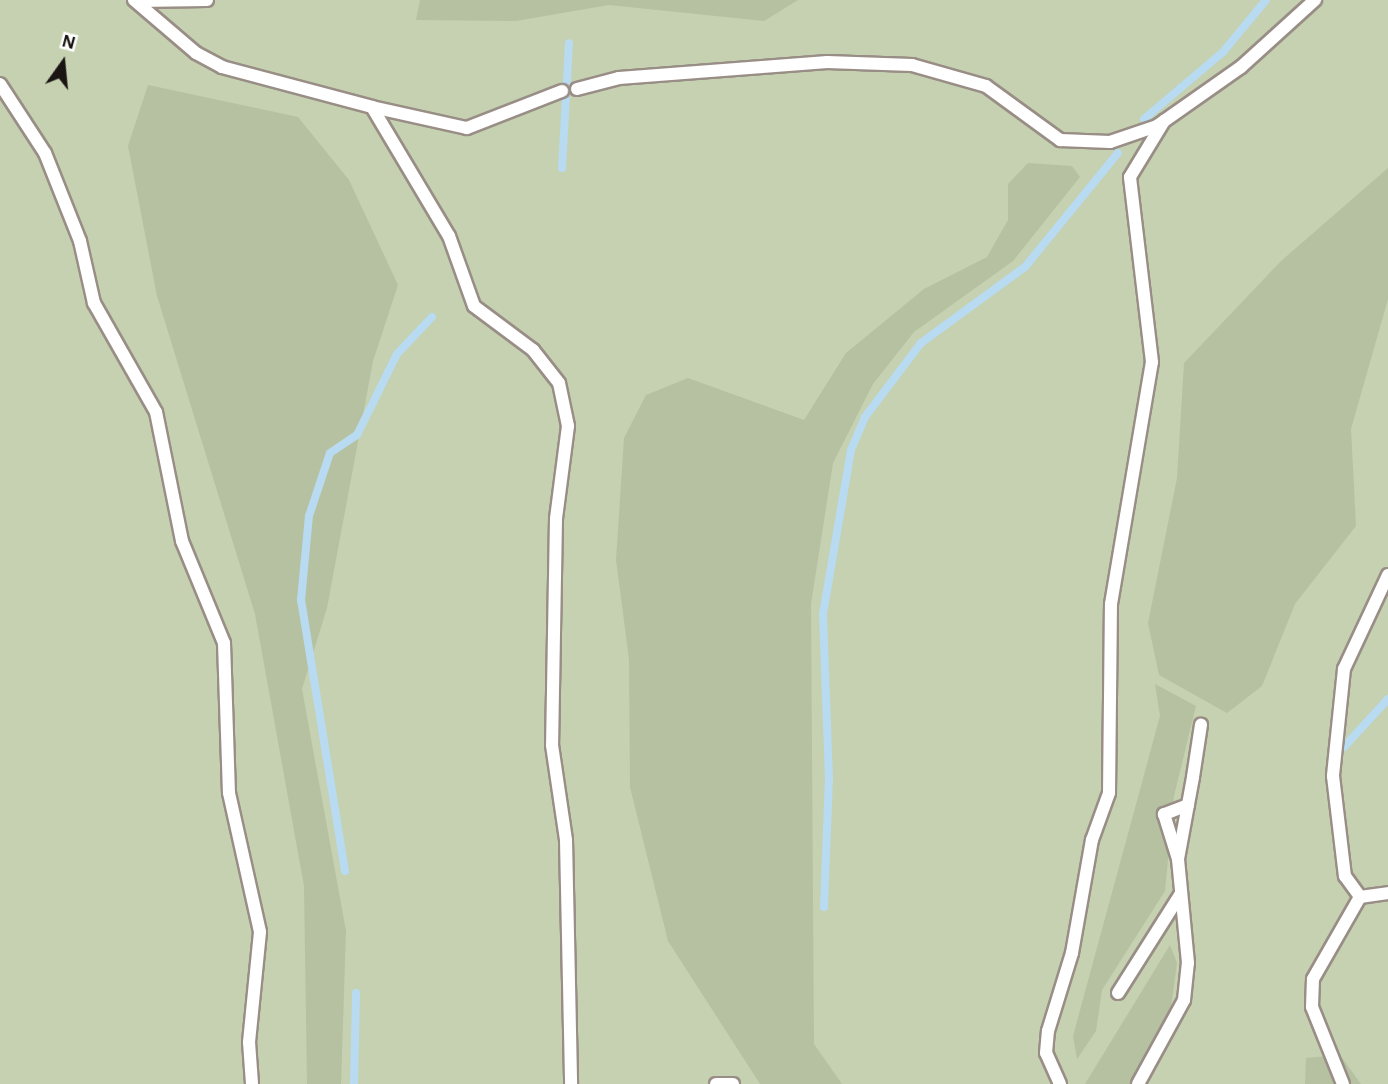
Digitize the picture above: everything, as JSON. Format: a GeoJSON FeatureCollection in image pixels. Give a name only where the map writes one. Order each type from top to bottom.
{"type":"FeatureCollection","features":[{"type":"Feature","properties":{"kind":"lane"},"geometry":{"type":"LineString","coordinates":[[135,0],[207,0]]}},
{"type":"Feature","properties":{"kind":"lane"},"geometry":{"type":"LineString","coordinates":[[135,0],[195,53],[222,67],[372,107],[467,128],[562,91]]}},
{"type":"Feature","properties":{"kind":"lane"},"geometry":{"type":"LineString","coordinates":[[1297,15],[1304,0]]}},
{"type":"Feature","properties":{"kind":"lane"},"geometry":{"type":"LineString","coordinates":[[577,89],[629,78],[884,62],[978,82],[1049,135],[1074,144],[1110,142],[1164,121],[1241,67],[1315,0]]}},
{"type":"Feature","properties":{"kind":"lane"},"geometry":{"type":"LineString","coordinates":[[0,84],[45,153],[80,241],[94,303],[156,412],[183,541],[224,643],[229,793],[260,923],[252,1084]]}},
{"type":"Feature","properties":{"kind":"lane"},"geometry":{"type":"LineString","coordinates":[[372,107],[449,236],[474,306],[543,360],[564,396],[568,426],[556,519],[552,723],[566,840],[570,1084]]}},
{"type":"Feature","properties":{"kind":"lane"},"geometry":{"type":"LineString","coordinates":[[1060,1084],[1046,1053],[1048,1031],[1072,953],[1092,840],[1109,793],[1111,604],[1152,362],[1130,177],[1164,121]]}},
{"type":"Feature","properties":{"kind":"lane"},"geometry":{"type":"LineString","coordinates":[[1360,897],[1339,862],[1333,739],[1344,669],[1388,575]]}},
{"type":"Feature","properties":{"kind":"lane"},"geometry":{"type":"LineString","coordinates":[[1178,859],[1201,725]]}},
{"type":"Feature","properties":{"kind":"lane"},"geometry":{"type":"LineString","coordinates":[[1138,1084],[1184,1000],[1188,963],[1178,859],[1164,814],[1188,805]]}},
{"type":"Feature","properties":{"kind":"lane"},"geometry":{"type":"LineString","coordinates":[[1118,993],[1181,891]]}},
{"type":"Feature","properties":{"kind":"lane"},"geometry":{"type":"LineString","coordinates":[[1360,897],[1388,893]]}},
{"type":"Feature","properties":{"kind":"lane"},"geometry":{"type":"LineString","coordinates":[[1343,1084],[1312,1007],[1313,979],[1360,897]]}},
{"type":"Feature","properties":{"kind":"lane"},"geometry":{"type":"LineString","coordinates":[[716,1084],[733,1084]]}},
{"type":"Feature","properties":{"kind":"green space"},"geometry":{"type":"Polygon","coordinates":[[[0,0],[1388,0],[1388,1084],[0,1084],[0,0]]]}},
{"type":"Feature","properties":{"kind":"green space"},"geometry":{"type":"Polygon","coordinates":[[[420,0],[798,0],[764,21],[609,5],[516,21],[416,20],[420,0]]]}},
{"type":"Feature","properties":{"kind":"green space"},"geometry":{"type":"Polygon","coordinates":[[[148,85],[298,117],[349,180],[398,285],[373,361],[327,608],[302,689],[346,931],[341,1084],[307,1084],[304,886],[255,614],[157,296],[128,146],[148,85]]]}},
{"type":"Feature","properties":{"kind":"green space"},"geometry":{"type":"Polygon","coordinates":[[[1028,163],[1072,166],[1080,177],[1013,261],[914,332],[873,384],[833,463],[811,604],[814,1044],[842,1084],[760,1084],[668,941],[630,787],[629,659],[616,560],[624,438],[646,395],[688,378],[804,420],[846,353],[924,289],[987,257],[1008,220],[1008,184],[1028,163]]]}},
{"type":"Feature","properties":{"kind":"green space"},"geometry":{"type":"Polygon","coordinates":[[[1388,168],[1388,299],[1351,429],[1356,526],[1295,604],[1262,686],[1227,713],[1159,675],[1148,623],[1177,478],[1184,363],[1281,261],[1388,168]]]}},
{"type":"Feature","properties":{"kind":"green space"},"geometry":{"type":"Polygon","coordinates":[[[1155,684],[1196,706],[1174,796],[1165,891],[1102,990],[1096,1031],[1077,1059],[1073,1036],[1160,716],[1155,684]]]}},
{"type":"Feature","properties":{"kind":"green space"},"geometry":{"type":"Polygon","coordinates":[[[1170,945],[1177,963],[1171,1007],[1146,1084],[1085,1084],[1170,945]]]}},
{"type":"Feature","properties":{"kind":"green space"},"geometry":{"type":"Polygon","coordinates":[[[1340,1055],[1361,1084],[1305,1084],[1306,1058],[1340,1055]]]}},
{"type":"Feature","properties":{"kind":"waterway"},"geometry":{"type":"LineString","coordinates":[[1144,119],[1223,52],[1266,0]]}},
{"type":"Feature","properties":{"kind":"waterway"},"geometry":{"type":"LineString","coordinates":[[562,168],[569,43]]}},
{"type":"Feature","properties":{"kind":"waterway"},"geometry":{"type":"LineString","coordinates":[[824,907],[829,779],[823,614],[851,450],[865,417],[921,343],[1025,267],[1118,153]]}},
{"type":"Feature","properties":{"kind":"waterway"},"geometry":{"type":"LineString","coordinates":[[345,871],[301,600],[309,516],[330,453],[357,435],[397,354],[432,317]]}},
{"type":"Feature","properties":{"kind":"waterway"},"geometry":{"type":"LineString","coordinates":[[1344,747],[1388,699]]}},
{"type":"Feature","properties":{"kind":"waterway"},"geometry":{"type":"LineString","coordinates":[[354,1084],[356,993]]}}]}
